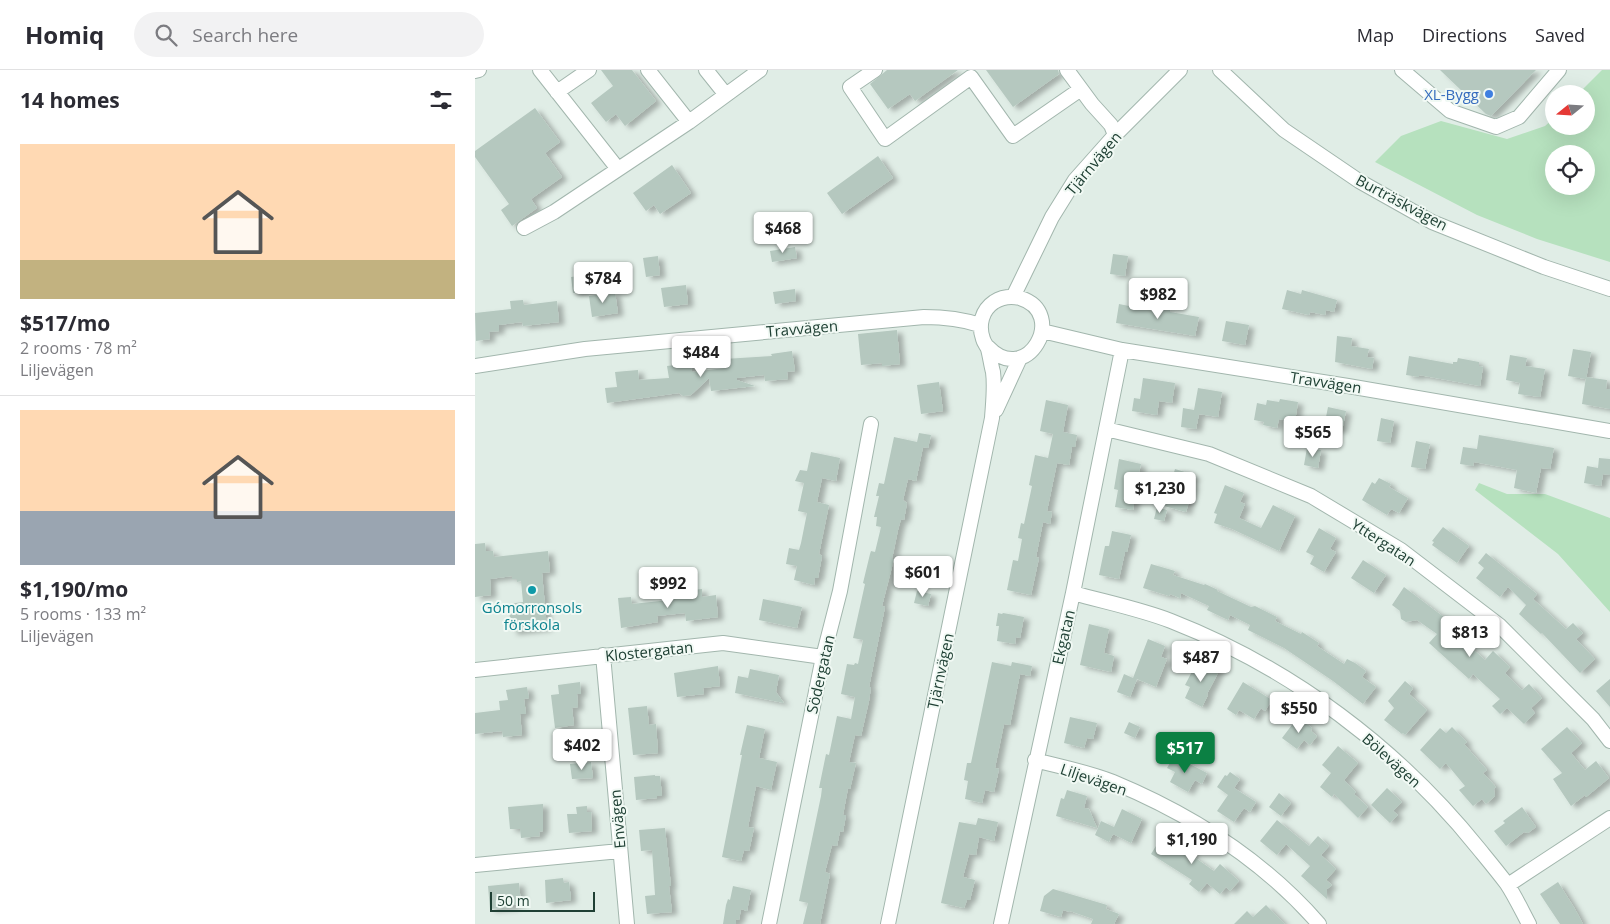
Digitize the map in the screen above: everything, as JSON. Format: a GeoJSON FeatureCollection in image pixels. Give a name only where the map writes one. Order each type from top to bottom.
{"type":"FeatureCollection","features":[{"type":"Feature","properties":{"kind":"street"},"geometry":{"type":"LineString","coordinates":[[475,71],[479,70]]}},
{"type":"Feature","properties":{"kind":"street"},"geometry":{"type":"LineString","coordinates":[[540,70],[618,169]]}},
{"type":"Feature","properties":{"kind":"street"},"geometry":{"type":"LineString","coordinates":[[557,92],[589,70]]}},
{"type":"Feature","properties":{"kind":"street"},"geometry":{"type":"LineString","coordinates":[[648,70],[689,122]]}},
{"type":"Feature","properties":{"kind":"street"},"geometry":{"type":"LineString","coordinates":[[706,70],[726,95]]}},
{"type":"Feature","properties":{"kind":"street"},"geometry":{"type":"LineString","coordinates":[[524,228],[554,212],[689,122],[760,70]]}},
{"type":"Feature","properties":{"kind":"street"},"geometry":{"type":"LineString","coordinates":[[875,70],[850,88],[885,139],[971,78],[1013,136],[1081,89]]}},
{"type":"Feature","properties":{"kind":"street"},"geometry":{"type":"LineString","coordinates":[[1067,70],[1092,104],[1111,125],[1115,135]]}},
{"type":"Feature","properties":{"kind":"street","name":"Tjärnvägen"},"geometry":{"type":"LineString","coordinates":[[1013,297],[1052,217],[1075,180],[1115,135],[1180,70]]}},
{"type":"Feature","properties":{"kind":"street","name":"Burträskvägen"},"geometry":{"type":"LineString","coordinates":[[1220,70],[1284,130],[1367,185],[1432,222],[1544,267],[1610,289]]}},
{"type":"Feature","properties":{"kind":"street"},"geometry":{"type":"LineString","coordinates":[[1402,70],[1450,111],[1496,127],[1519,117],[1559,70]]}},
{"type":"Feature","properties":{"kind":"street"},"geometry":{"type":"LineString","coordinates":[[1013,297],[1026,301],[1034,307],[1040,315],[1042,331],[1036,346],[1020,358],[1002,357],[987,347],[982,339],[981,325],[984,314],[990,306],[1003,298],[1013,297]]}},
{"type":"Feature","properties":{"kind":"street","name":"Travvägen"},"geometry":{"type":"LineString","coordinates":[[475,366],[585,349],[924,317],[966,320],[981,325]]}},
{"type":"Feature","properties":{"kind":"street","name":"Travvägen"},"geometry":{"type":"LineString","coordinates":[[1042,331],[1122,350],[1348,386],[1610,432]]}},
{"type":"Feature","properties":{"kind":"street","name":"Tjärnvägen"},"geometry":{"type":"LineString","coordinates":[[888,924],[992,418],[993,372],[987,347]]}},
{"type":"Feature","properties":{"kind":"street","name":"Ekgatan"},"geometry":{"type":"LineString","coordinates":[[1001,924],[1035,760],[1073,593],[1122,350]]}},
{"type":"Feature","properties":{"kind":"street","name":"Tjärnvägen"},"geometry":{"type":"LineString","coordinates":[[992,418],[1020,358]]}},
{"type":"Feature","properties":{"kind":"street","name":"Södergatan"},"geometry":{"type":"LineString","coordinates":[[769,924],[823,657],[840,591],[871,424]]}},
{"type":"Feature","properties":{"kind":"street","name":"Yttergatan"},"geometry":{"type":"LineString","coordinates":[[1106,429],[1209,454],[1311,496],[1401,550],[1499,625],[1593,719],[1610,742]]}},
{"type":"Feature","properties":{"kind":"street","name":"Bölevägen"},"geometry":{"type":"LineString","coordinates":[[1073,593],[1170,621],[1238,651],[1283,677],[1327,706],[1400,764],[1452,815],[1507,885],[1529,924]]}},
{"type":"Feature","properties":{"kind":"street","name":"Klostergatan"},"geometry":{"type":"LineString","coordinates":[[475,670],[723,643],[823,657]]}},
{"type":"Feature","properties":{"kind":"street","name":"Envägen"},"geometry":{"type":"LineString","coordinates":[[603,655],[627,924]]}},
{"type":"Feature","properties":{"kind":"street","name":"Liljevägen"},"geometry":{"type":"LineString","coordinates":[[1035,760],[1111,782],[1179,814],[1224,841],[1269,875],[1319,924]]}},
{"type":"Feature","properties":{"kind":"street"},"geometry":{"type":"LineString","coordinates":[[1507,885],[1610,818]]}},
{"type":"Feature","properties":{"kind":"street"},"geometry":{"type":"LineString","coordinates":[[475,865],[620,851]]}},
{"type":"Feature","properties":{"kind":"green space"},"geometry":{"type":"Polygon","coordinates":[[[1602,70],[1610,70],[1610,262],[1537,239],[1477,215],[1375,162],[1401,136],[1441,121],[1507,139],[1545,126],[1545,135],[1595,135],[1595,85],[1587,85],[1602,70]]]}},
{"type":"Feature","properties":{"kind":"green space"},"geometry":{"type":"Polygon","coordinates":[[[1479,483],[1507,494],[1545,494],[1610,518],[1610,612],[1558,554],[1475,490],[1479,483]]]}},
{"type":"Feature","properties":{"kind":"building"},"geometry":{"type":"Polygon","coordinates":[[[601,70],[632,70],[656,101],[625,126],[616,114],[606,122],[591,103],[613,86],[601,70]]]}},
{"type":"Feature","properties":{"kind":"building"},"geometry":{"type":"Polygon","coordinates":[[[887,70],[958,70],[915,101],[910,94],[888,109],[870,84],[887,70]]]}},
{"type":"Feature","properties":{"kind":"building"},"geometry":{"type":"Polygon","coordinates":[[[986,70],[1058,70],[1059,74],[1013,107],[986,70]]]}},
{"type":"Feature","properties":{"kind":"building","name":"XL-Bygg"},"geometry":{"type":"Polygon","coordinates":[[[1440,70],[1536,70],[1491,116],[1486,114],[1440,70]]]}},
{"type":"Feature","properties":{"kind":"building"},"geometry":{"type":"Polygon","coordinates":[[[535,108],[560,142],[545,153],[562,177],[531,199],[537,208],[512,226],[501,210],[509,204],[475,157],[475,151],[535,108]]]}},
{"type":"Feature","properties":{"kind":"building"},"geometry":{"type":"Polygon","coordinates":[[[878,156],[893,178],[842,214],[827,193],[878,156]]]}},
{"type":"Feature","properties":{"kind":"building"},"geometry":{"type":"Polygon","coordinates":[[[672,165],[691,193],[660,214],[654,205],[646,211],[633,193],[672,165]]]}},
{"type":"Feature","properties":{"kind":"building"},"geometry":{"type":"Polygon","coordinates":[[[795,247],[797,258],[772,262],[770,251],[795,247]]]}},
{"type":"Feature","properties":{"kind":"building"},"geometry":{"type":"Polygon","coordinates":[[[1113,254],[1128,256],[1125,276],[1110,274],[1113,254]]]}},
{"type":"Feature","properties":{"kind":"building"},"geometry":{"type":"Polygon","coordinates":[[[658,256],[660,275],[646,277],[643,258],[658,256]]]}},
{"type":"Feature","properties":{"kind":"building"},"geometry":{"type":"Polygon","coordinates":[[[588,275],[590,291],[573,293],[571,277],[588,275]]]}},
{"type":"Feature","properties":{"kind":"building"},"geometry":{"type":"Polygon","coordinates":[[[686,285],[688,304],[664,307],[661,288],[686,285]]]}},
{"type":"Feature","properties":{"kind":"building"},"geometry":{"type":"Polygon","coordinates":[[[795,289],[796,301],[775,304],[773,292],[795,289]]]}},
{"type":"Feature","properties":{"kind":"building"},"geometry":{"type":"Polygon","coordinates":[[[1287,290],[1301,294],[1302,290],[1337,300],[1334,312],[1326,310],[1325,315],[1310,312],[1309,315],[1282,309],[1287,290]]]}},
{"type":"Feature","properties":{"kind":"building"},"geometry":{"type":"Polygon","coordinates":[[[615,292],[618,313],[592,317],[589,296],[615,292]]]}},
{"type":"Feature","properties":{"kind":"building"},"geometry":{"type":"Polygon","coordinates":[[[523,300],[524,305],[557,301],[559,322],[523,326],[522,322],[499,325],[499,331],[489,332],[490,339],[476,341],[475,313],[511,309],[510,301],[523,300]]]}},
{"type":"Feature","properties":{"kind":"building"},"geometry":{"type":"Polygon","coordinates":[[[1119,304],[1159,312],[1159,308],[1199,317],[1195,336],[1116,323],[1119,304]]]}},
{"type":"Feature","properties":{"kind":"building"},"geometry":{"type":"Polygon","coordinates":[[[1226,321],[1249,325],[1245,345],[1222,341],[1226,321]]]}},
{"type":"Feature","properties":{"kind":"building"},"geometry":{"type":"Polygon","coordinates":[[[897,330],[900,364],[882,366],[882,363],[861,365],[858,334],[897,330]]]}},
{"type":"Feature","properties":{"kind":"building"},"geometry":{"type":"Polygon","coordinates":[[[1337,336],[1352,338],[1351,346],[1369,349],[1367,357],[1374,358],[1372,369],[1335,362],[1337,336]]]}},
{"type":"Feature","properties":{"kind":"building"},"geometry":{"type":"Polygon","coordinates":[[[1573,349],[1591,352],[1586,379],[1568,376],[1573,349]]]}},
{"type":"Feature","properties":{"kind":"building"},"geometry":{"type":"Polygon","coordinates":[[[792,351],[795,371],[787,372],[788,379],[765,381],[764,375],[737,378],[737,380],[755,386],[711,391],[709,378],[691,395],[683,396],[679,393],[607,403],[605,388],[617,387],[615,372],[638,370],[639,380],[669,378],[667,366],[691,363],[692,372],[725,368],[724,359],[772,356],[771,354],[792,351]]]}},
{"type":"Feature","properties":{"kind":"building"},"geometry":{"type":"Polygon","coordinates":[[[1510,355],[1527,358],[1525,366],[1545,369],[1540,397],[1518,394],[1520,383],[1506,380],[1510,355]]]}},
{"type":"Feature","properties":{"kind":"building"},"geometry":{"type":"Polygon","coordinates":[[[1409,356],[1453,364],[1453,362],[1457,362],[1458,358],[1479,362],[1479,366],[1483,367],[1480,386],[1419,375],[1419,377],[1406,375],[1409,356]]]}},
{"type":"Feature","properties":{"kind":"building"},"geometry":{"type":"Polygon","coordinates":[[[1586,377],[1607,380],[1606,389],[1610,389],[1610,409],[1582,404],[1586,377]]]}},
{"type":"Feature","properties":{"kind":"building"},"geometry":{"type":"Polygon","coordinates":[[[1143,378],[1175,383],[1172,403],[1159,401],[1157,415],[1132,411],[1134,398],[1140,399],[1143,378]]]}},
{"type":"Feature","properties":{"kind":"building"},"geometry":{"type":"Polygon","coordinates":[[[939,382],[943,411],[921,414],[917,385],[939,382]]]}},
{"type":"Feature","properties":{"kind":"building"},"geometry":{"type":"Polygon","coordinates":[[[1198,388],[1222,392],[1218,417],[1199,414],[1196,429],[1181,427],[1183,408],[1194,410],[1198,388]]]}},
{"type":"Feature","properties":{"kind":"building"},"geometry":{"type":"Polygon","coordinates":[[[1280,399],[1298,402],[1295,422],[1279,419],[1277,428],[1263,425],[1264,422],[1254,420],[1257,403],[1266,405],[1267,400],[1279,402],[1280,399]]]}},
{"type":"Feature","properties":{"kind":"building"},"geometry":{"type":"Polygon","coordinates":[[[1046,400],[1068,405],[1063,432],[1077,435],[1075,447],[1072,447],[1069,465],[1057,463],[1047,511],[1052,512],[1050,524],[1043,522],[1036,557],[1039,558],[1031,595],[1007,590],[1013,560],[1018,561],[1022,539],[1018,538],[1021,523],[1024,524],[1032,486],[1029,485],[1035,455],[1048,458],[1053,434],[1040,431],[1046,400]]]}},
{"type":"Feature","properties":{"kind":"building"},"geometry":{"type":"Polygon","coordinates":[[[1328,407],[1346,411],[1342,431],[1324,427],[1328,407]]]}},
{"type":"Feature","properties":{"kind":"building"},"geometry":{"type":"Polygon","coordinates":[[[1381,418],[1394,421],[1390,443],[1377,441],[1381,418]]]}},
{"type":"Feature","properties":{"kind":"building"},"geometry":{"type":"Polygon","coordinates":[[[919,433],[931,435],[928,448],[923,447],[916,481],[908,479],[903,500],[907,503],[904,520],[901,519],[898,530],[892,559],[894,559],[882,606],[885,607],[869,687],[871,687],[869,701],[861,736],[855,735],[849,762],[856,763],[850,789],[848,788],[843,815],[846,815],[843,832],[840,831],[837,846],[832,845],[825,872],[830,874],[820,924],[803,924],[808,903],[799,901],[821,796],[822,788],[819,788],[826,754],[829,755],[837,716],[851,719],[855,697],[841,694],[847,664],[858,664],[863,640],[853,638],[870,554],[871,551],[875,552],[881,527],[876,526],[877,517],[874,517],[879,496],[876,496],[879,483],[884,484],[894,437],[917,442],[919,433]]]}},
{"type":"Feature","properties":{"kind":"building"},"geometry":{"type":"Polygon","coordinates":[[[1479,435],[1554,448],[1550,469],[1541,468],[1536,493],[1514,488],[1517,470],[1474,462],[1473,466],[1460,464],[1463,447],[1477,449],[1479,435]]]}},
{"type":"Feature","properties":{"kind":"building"},"geometry":{"type":"Polygon","coordinates":[[[1416,441],[1430,444],[1425,469],[1411,467],[1416,441]]]}},
{"type":"Feature","properties":{"kind":"building"},"geometry":{"type":"Polygon","coordinates":[[[1307,448],[1321,450],[1318,468],[1304,465],[1307,448]]]}},
{"type":"Feature","properties":{"kind":"building"},"geometry":{"type":"Polygon","coordinates":[[[811,452],[840,458],[836,481],[822,478],[817,502],[829,505],[819,554],[822,556],[818,578],[815,578],[814,585],[794,580],[797,566],[786,564],[789,548],[799,550],[801,543],[807,513],[798,511],[804,483],[795,481],[800,470],[807,471],[811,452]]]}},
{"type":"Feature","properties":{"kind":"building"},"geometry":{"type":"Polygon","coordinates":[[[1599,458],[1610,459],[1610,475],[1603,474],[1601,486],[1584,483],[1587,466],[1598,468],[1599,458]]]}},
{"type":"Feature","properties":{"kind":"building"},"geometry":{"type":"Polygon","coordinates":[[[1119,459],[1141,464],[1137,482],[1144,483],[1142,494],[1136,493],[1133,510],[1115,507],[1118,490],[1114,489],[1119,459]]]}},
{"type":"Feature","properties":{"kind":"building"},"geometry":{"type":"Polygon","coordinates":[[[1175,469],[1195,475],[1186,512],[1164,506],[1175,469]]]}},
{"type":"Feature","properties":{"kind":"building"},"geometry":{"type":"Polygon","coordinates":[[[1379,478],[1391,484],[1389,487],[1408,498],[1399,513],[1391,509],[1387,515],[1362,500],[1372,482],[1375,484],[1379,478]]]}},
{"type":"Feature","properties":{"kind":"building"},"geometry":{"type":"Polygon","coordinates":[[[1225,485],[1244,493],[1240,502],[1245,504],[1239,518],[1261,528],[1273,505],[1295,516],[1279,551],[1232,529],[1214,523],[1217,514],[1214,513],[1225,485]]]}},
{"type":"Feature","properties":{"kind":"building"},"geometry":{"type":"Polygon","coordinates":[[[1157,507],[1167,510],[1164,521],[1154,519],[1157,507]]]}},
{"type":"Feature","properties":{"kind":"building"},"geometry":{"type":"Polygon","coordinates":[[[1443,527],[1469,546],[1457,563],[1432,545],[1434,542],[1432,541],[1443,527]]]}},
{"type":"Feature","properties":{"kind":"building"},"geometry":{"type":"Polygon","coordinates":[[[1319,528],[1336,538],[1330,549],[1336,552],[1324,572],[1310,564],[1314,556],[1306,552],[1319,528]]]}},
{"type":"Feature","properties":{"kind":"building"},"geometry":{"type":"Polygon","coordinates":[[[1112,531],[1131,535],[1119,579],[1099,575],[1105,546],[1109,546],[1112,531]]]}},
{"type":"Feature","properties":{"kind":"building","name":"Gómorronsols förskola"},"geometry":{"type":"Polygon","coordinates":[[[485,543],[486,551],[493,551],[494,557],[548,551],[550,572],[542,573],[547,628],[512,632],[508,604],[523,602],[521,581],[517,582],[517,579],[512,579],[512,576],[490,579],[491,595],[475,597],[475,544],[485,543]]]}},
{"type":"Feature","properties":{"kind":"building"},"geometry":{"type":"Polygon","coordinates":[[[1486,553],[1537,594],[1533,599],[1566,629],[1573,623],[1583,633],[1576,639],[1595,659],[1580,673],[1542,633],[1519,614],[1526,605],[1508,587],[1500,597],[1476,578],[1484,568],[1478,563],[1486,553]]]}},
{"type":"Feature","properties":{"kind":"building"},"geometry":{"type":"Polygon","coordinates":[[[1363,560],[1386,575],[1374,593],[1351,578],[1363,560]]]}},
{"type":"Feature","properties":{"kind":"building"},"geometry":{"type":"Polygon","coordinates":[[[1151,564],[1175,571],[1173,575],[1205,584],[1251,607],[1255,606],[1277,617],[1275,621],[1301,634],[1302,632],[1319,643],[1317,646],[1344,664],[1347,659],[1355,663],[1366,671],[1362,677],[1376,687],[1363,704],[1284,648],[1248,630],[1250,625],[1230,615],[1228,620],[1207,610],[1209,606],[1181,593],[1180,598],[1143,588],[1151,564]]]}},
{"type":"Feature","properties":{"kind":"building"},"geometry":{"type":"Polygon","coordinates":[[[1404,587],[1468,638],[1465,642],[1485,660],[1493,651],[1510,667],[1505,673],[1522,690],[1529,684],[1542,698],[1531,708],[1535,713],[1524,724],[1507,708],[1500,714],[1492,706],[1500,699],[1473,674],[1469,679],[1429,643],[1437,634],[1417,620],[1406,622],[1401,619],[1400,611],[1392,605],[1404,587]]]}},
{"type":"Feature","properties":{"kind":"building"},"geometry":{"type":"Polygon","coordinates":[[[702,589],[702,597],[716,595],[718,617],[686,621],[685,613],[657,616],[658,622],[621,628],[618,598],[631,597],[632,604],[670,600],[669,595],[702,589]]]}},
{"type":"Feature","properties":{"kind":"building"},"geometry":{"type":"Polygon","coordinates":[[[917,591],[931,594],[928,606],[914,603],[917,591]]]}},
{"type":"Feature","properties":{"kind":"building"},"geometry":{"type":"Polygon","coordinates":[[[763,599],[802,607],[797,628],[759,620],[763,599]]]}},
{"type":"Feature","properties":{"kind":"building"},"geometry":{"type":"Polygon","coordinates":[[[998,613],[1024,617],[1020,638],[1016,637],[1015,644],[997,641],[999,626],[996,626],[998,613]]]}},
{"type":"Feature","properties":{"kind":"building"},"geometry":{"type":"Polygon","coordinates":[[[1089,624],[1109,629],[1104,653],[1114,656],[1111,672],[1080,665],[1089,624]]]}},
{"type":"Feature","properties":{"kind":"building"},"geometry":{"type":"Polygon","coordinates":[[[1148,639],[1165,646],[1161,657],[1167,659],[1156,687],[1137,679],[1130,697],[1117,692],[1124,674],[1133,678],[1148,639]]]}},
{"type":"Feature","properties":{"kind":"building"},"geometry":{"type":"Polygon","coordinates":[[[1198,660],[1219,671],[1202,707],[1185,698],[1190,687],[1185,685],[1198,660]]]}},
{"type":"Feature","properties":{"kind":"building"},"geometry":{"type":"Polygon","coordinates":[[[992,662],[1011,666],[1012,662],[1032,666],[1030,676],[1020,674],[1010,725],[1004,724],[995,768],[999,769],[994,792],[985,790],[982,803],[965,799],[968,781],[964,780],[967,763],[971,763],[992,662]]]}},
{"type":"Feature","properties":{"kind":"building"},"geometry":{"type":"Polygon","coordinates":[[[718,666],[720,686],[703,688],[704,694],[677,697],[674,673],[718,666]]]}},
{"type":"Feature","properties":{"kind":"building"},"geometry":{"type":"Polygon","coordinates":[[[750,669],[779,675],[776,692],[784,703],[735,693],[738,676],[748,678],[750,669]]]}},
{"type":"Feature","properties":{"kind":"building"},"geometry":{"type":"Polygon","coordinates":[[[1610,679],[1610,707],[1596,691],[1610,679]]]}},
{"type":"Feature","properties":{"kind":"building"},"geometry":{"type":"Polygon","coordinates":[[[1405,681],[1413,688],[1409,694],[1427,710],[1405,735],[1384,720],[1394,708],[1388,701],[1405,681]]]}},
{"type":"Feature","properties":{"kind":"building"},"geometry":{"type":"Polygon","coordinates":[[[580,682],[581,694],[577,694],[578,707],[572,708],[574,725],[555,728],[551,695],[559,694],[558,685],[580,682]]]}},
{"type":"Feature","properties":{"kind":"building"},"geometry":{"type":"Polygon","coordinates":[[[1243,682],[1272,700],[1265,711],[1261,708],[1254,719],[1239,710],[1236,715],[1227,709],[1243,682]]]}},
{"type":"Feature","properties":{"kind":"building"},"geometry":{"type":"Polygon","coordinates":[[[527,687],[529,698],[524,699],[526,714],[520,714],[522,735],[503,737],[502,731],[475,734],[475,713],[500,710],[499,701],[508,700],[506,690],[527,687]]]}},
{"type":"Feature","properties":{"kind":"building"},"geometry":{"type":"Polygon","coordinates":[[[647,706],[649,725],[656,724],[658,753],[633,755],[628,708],[647,706]]]}},
{"type":"Feature","properties":{"kind":"building"},"geometry":{"type":"Polygon","coordinates":[[[1070,717],[1097,723],[1093,739],[1087,738],[1084,748],[1064,743],[1070,717]]]}},
{"type":"Feature","properties":{"kind":"building"},"geometry":{"type":"Polygon","coordinates":[[[1298,717],[1312,728],[1311,731],[1317,736],[1310,745],[1304,740],[1297,749],[1282,738],[1298,717]]]}},
{"type":"Feature","properties":{"kind":"building"},"geometry":{"type":"Polygon","coordinates":[[[1129,722],[1140,727],[1135,738],[1124,733],[1129,722]]]}},
{"type":"Feature","properties":{"kind":"building"},"geometry":{"type":"Polygon","coordinates":[[[747,725],[765,729],[759,758],[777,762],[771,790],[756,786],[748,827],[754,828],[749,851],[744,850],[741,861],[722,857],[747,725]]]}},
{"type":"Feature","properties":{"kind":"building"},"geometry":{"type":"Polygon","coordinates":[[[1452,727],[1467,742],[1464,744],[1487,770],[1483,773],[1496,787],[1494,789],[1495,796],[1486,804],[1482,799],[1473,806],[1459,790],[1465,786],[1446,763],[1440,769],[1420,750],[1440,728],[1446,733],[1452,727]]]}},
{"type":"Feature","properties":{"kind":"building"},"geometry":{"type":"Polygon","coordinates":[[[1567,727],[1582,743],[1571,753],[1585,770],[1596,761],[1609,778],[1586,797],[1585,795],[1571,806],[1553,779],[1562,773],[1541,749],[1567,727]]]}},
{"type":"Feature","properties":{"kind":"building"},"geometry":{"type":"Polygon","coordinates":[[[1338,746],[1358,763],[1344,780],[1356,792],[1354,794],[1368,807],[1358,818],[1334,794],[1332,797],[1320,787],[1331,773],[1322,765],[1338,746]]]}},
{"type":"Feature","properties":{"kind":"building"},"geometry":{"type":"Polygon","coordinates":[[[1174,756],[1207,773],[1202,784],[1195,780],[1188,792],[1170,782],[1175,772],[1167,768],[1174,756]]]}},
{"type":"Feature","properties":{"kind":"building"},"geometry":{"type":"Polygon","coordinates":[[[591,762],[593,778],[572,779],[570,764],[591,762]]]}},
{"type":"Feature","properties":{"kind":"building"},"geometry":{"type":"Polygon","coordinates":[[[1230,772],[1240,779],[1234,788],[1256,802],[1250,812],[1244,808],[1234,822],[1217,811],[1228,795],[1217,787],[1225,775],[1227,776],[1230,772]]]}},
{"type":"Feature","properties":{"kind":"building"},"geometry":{"type":"Polygon","coordinates":[[[660,776],[662,796],[636,800],[634,777],[660,776]]]}},
{"type":"Feature","properties":{"kind":"building"},"geometry":{"type":"Polygon","coordinates":[[[1387,788],[1402,802],[1393,811],[1398,815],[1390,823],[1371,805],[1387,788]]]}},
{"type":"Feature","properties":{"kind":"building"},"geometry":{"type":"Polygon","coordinates":[[[1067,790],[1087,796],[1084,808],[1089,809],[1097,828],[1056,816],[1061,798],[1064,799],[1067,790]]]}},
{"type":"Feature","properties":{"kind":"building"},"geometry":{"type":"Polygon","coordinates":[[[1279,793],[1291,803],[1281,816],[1269,807],[1279,793]]]}},
{"type":"Feature","properties":{"kind":"building"},"geometry":{"type":"Polygon","coordinates":[[[543,804],[543,831],[539,832],[540,836],[521,838],[520,829],[510,829],[508,807],[543,804]]]}},
{"type":"Feature","properties":{"kind":"building"},"geometry":{"type":"Polygon","coordinates":[[[587,806],[587,812],[591,812],[592,831],[569,833],[567,814],[577,814],[576,807],[587,806]]]}},
{"type":"Feature","properties":{"kind":"building"},"geometry":{"type":"Polygon","coordinates":[[[1522,807],[1536,827],[1528,833],[1524,832],[1506,846],[1494,831],[1505,823],[1503,821],[1522,807]]]}},
{"type":"Feature","properties":{"kind":"building"},"geometry":{"type":"Polygon","coordinates":[[[1122,809],[1142,819],[1131,843],[1113,834],[1109,842],[1095,835],[1101,821],[1114,827],[1122,809]]]}},
{"type":"Feature","properties":{"kind":"building"},"geometry":{"type":"Polygon","coordinates":[[[978,818],[998,822],[994,841],[979,837],[976,855],[969,854],[963,877],[975,880],[970,900],[967,900],[964,908],[941,903],[959,822],[976,825],[978,818]]]}},
{"type":"Feature","properties":{"kind":"building"},"geometry":{"type":"Polygon","coordinates":[[[1277,820],[1309,846],[1318,836],[1329,846],[1321,855],[1336,869],[1326,880],[1332,885],[1327,889],[1327,899],[1301,876],[1310,866],[1286,844],[1277,855],[1260,841],[1277,820]]]}},
{"type":"Feature","properties":{"kind":"building"},"geometry":{"type":"Polygon","coordinates":[[[665,828],[672,912],[647,914],[645,896],[655,895],[652,850],[641,851],[639,830],[665,828]]]}},
{"type":"Feature","properties":{"kind":"building"},"geometry":{"type":"Polygon","coordinates":[[[1166,830],[1190,845],[1193,849],[1190,854],[1211,869],[1214,871],[1220,864],[1239,881],[1230,891],[1226,887],[1220,894],[1207,883],[1199,892],[1189,884],[1192,880],[1151,854],[1166,830]]]}},
{"type":"Feature","properties":{"kind":"building"},"geometry":{"type":"Polygon","coordinates":[[[563,878],[564,883],[569,882],[571,900],[546,903],[545,880],[563,878]]]}},
{"type":"Feature","properties":{"kind":"building"},"geometry":{"type":"Polygon","coordinates":[[[1558,882],[1583,924],[1560,924],[1540,894],[1558,882]]]}},
{"type":"Feature","properties":{"kind":"building"},"geometry":{"type":"Polygon","coordinates":[[[519,883],[521,904],[513,905],[513,907],[490,909],[488,886],[519,883]]]}},
{"type":"Feature","properties":{"kind":"building"},"geometry":{"type":"Polygon","coordinates":[[[733,886],[751,890],[747,911],[741,909],[739,920],[736,919],[736,924],[723,924],[726,905],[728,899],[730,900],[733,886]]]}},
{"type":"Feature","properties":{"kind":"building"},"geometry":{"type":"Polygon","coordinates":[[[1053,889],[1107,905],[1106,909],[1119,914],[1114,924],[1091,924],[1093,919],[1070,911],[1063,910],[1061,917],[1040,911],[1044,896],[1053,889]]]}},
{"type":"Feature","properties":{"kind":"building"},"geometry":{"type":"Polygon","coordinates":[[[1266,905],[1285,924],[1234,924],[1247,911],[1253,917],[1266,905]]]}},
{"type":"Feature","properties":{"kind":"place","name":"XL-Bygg"},"geometry":{"type":"Point","coordinates":[1489,94]}},
{"type":"Feature","properties":{"kind":"place","name":"Gómorronsols förskola"},"geometry":{"type":"Point","coordinates":[532,590]}}]}
